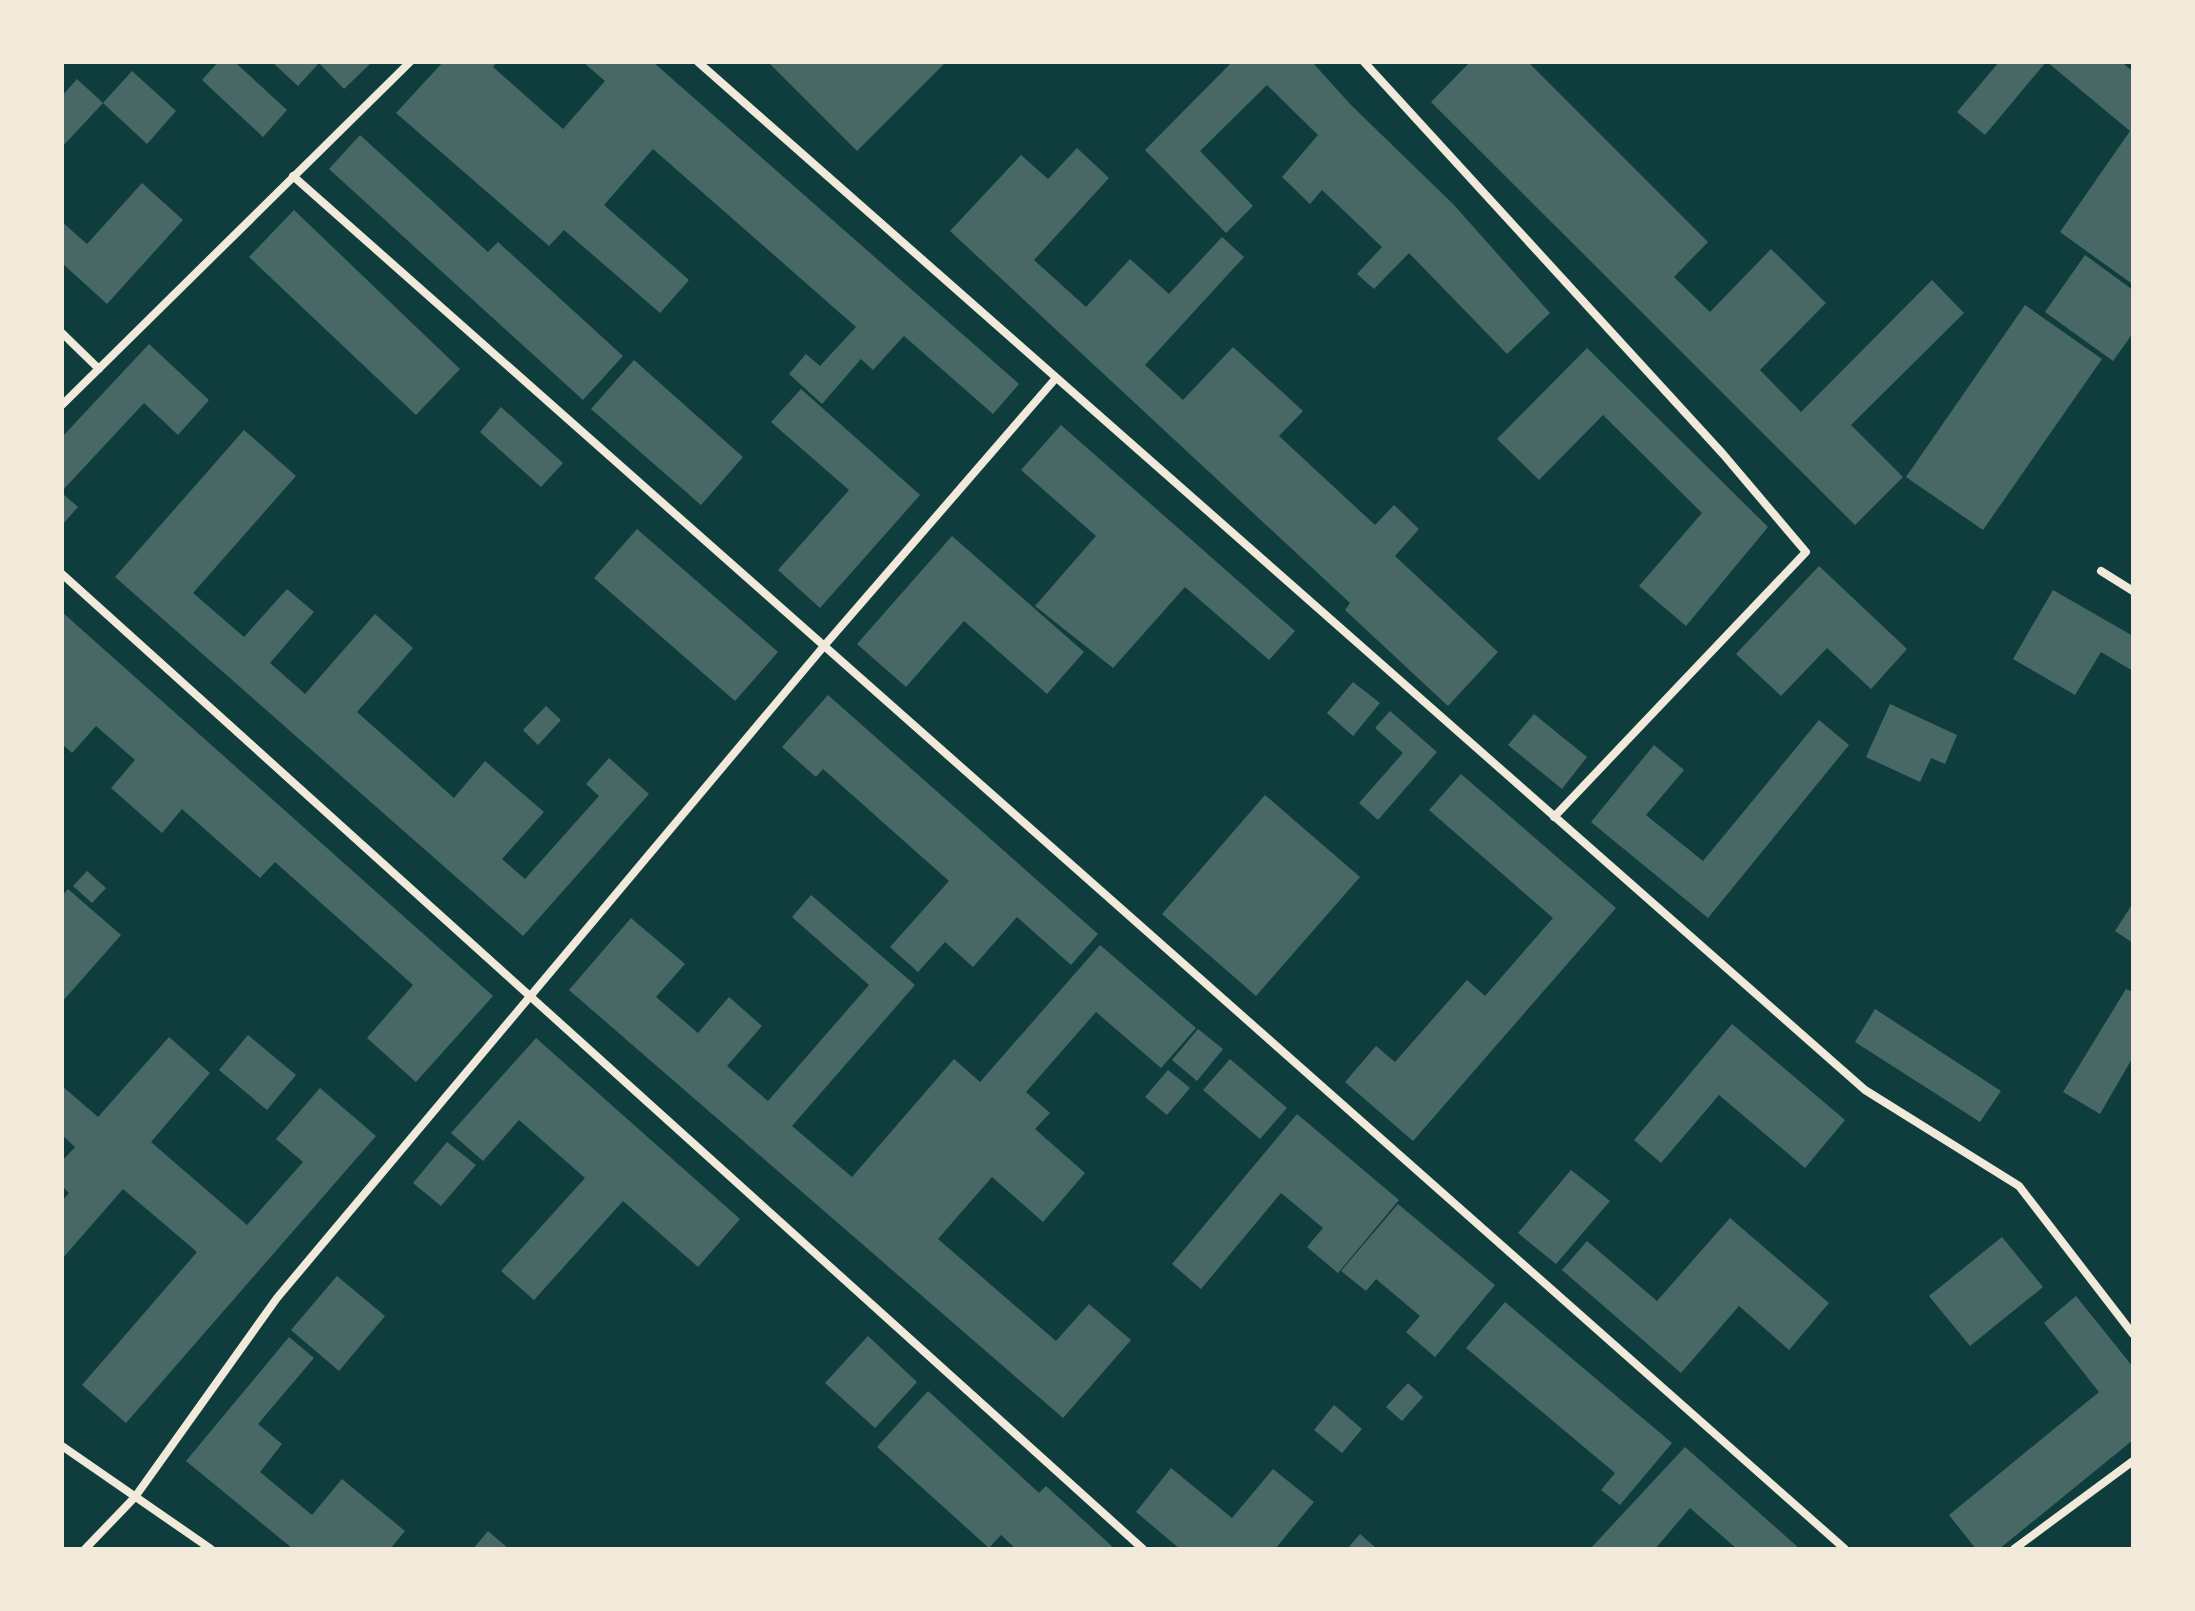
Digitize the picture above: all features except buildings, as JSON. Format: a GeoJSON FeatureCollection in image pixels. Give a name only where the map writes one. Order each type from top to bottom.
{"type":"FeatureCollection","features":[{"type":"Feature","properties":{"kind":"street"},"geometry":{"type":"LineString","coordinates":[[62,405],[410,62]]}},
{"type":"Feature","properties":{"kind":"street"},"geometry":{"type":"LineString","coordinates":[[698,62],[1865,1090],[2019,1186],[2133,1334]]}},
{"type":"Feature","properties":{"kind":"street"},"geometry":{"type":"LineString","coordinates":[[1364,62],[1723,454],[1806,552],[1554,817]]}},
{"type":"Feature","properties":{"kind":"street"},"geometry":{"type":"LineString","coordinates":[[293,176],[1845,1549]]}},
{"type":"Feature","properties":{"kind":"street"},"geometry":{"type":"LineString","coordinates":[[62,333],[99,369]]}},
{"type":"Feature","properties":{"kind":"street"},"geometry":{"type":"LineString","coordinates":[[85,1549],[135,1497],[277,1298],[824,646],[1056,378]]}},
{"type":"Feature","properties":{"kind":"street"},"geometry":{"type":"LineString","coordinates":[[2101,571],[2133,591]]}},
{"type":"Feature","properties":{"kind":"street"},"geometry":{"type":"LineString","coordinates":[[62,574],[1143,1549]]}},
{"type":"Feature","properties":{"kind":"street"},"geometry":{"type":"LineString","coordinates":[[62,1446],[211,1549]]}},
{"type":"Feature","properties":{"kind":"street"},"geometry":{"type":"LineString","coordinates":[[2014,1549],[2133,1461]]}}]}
